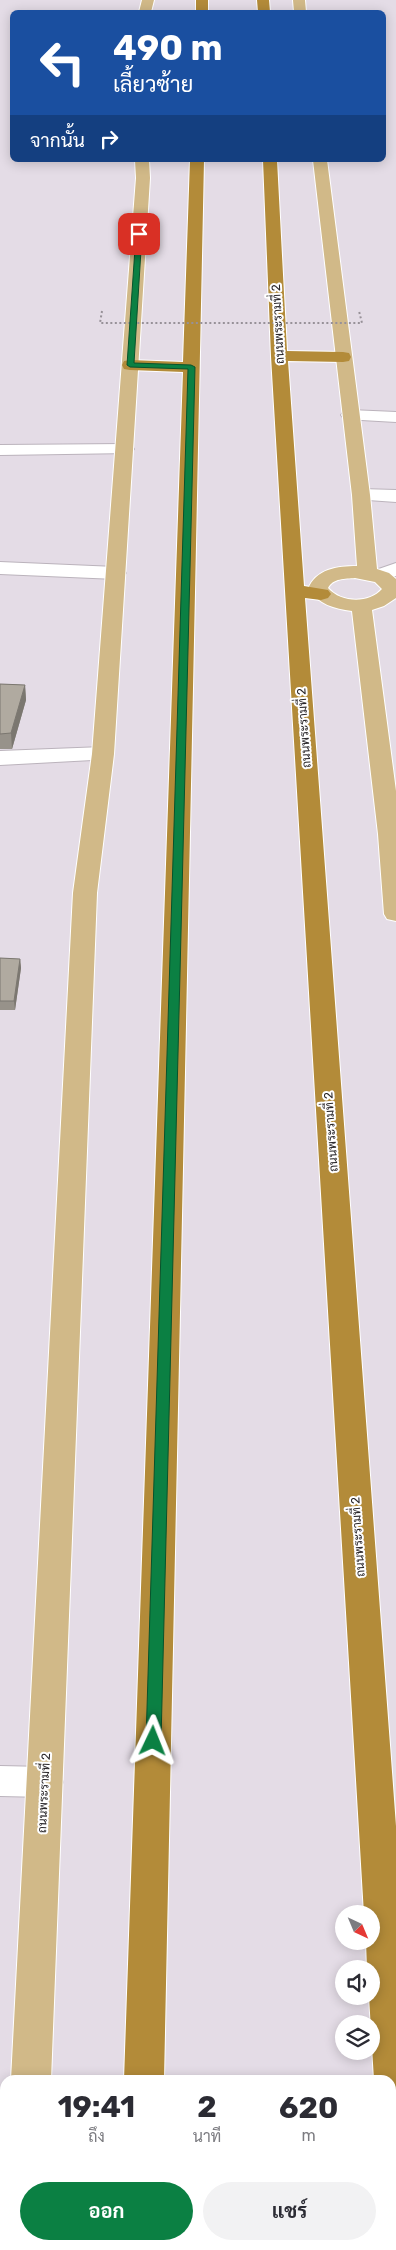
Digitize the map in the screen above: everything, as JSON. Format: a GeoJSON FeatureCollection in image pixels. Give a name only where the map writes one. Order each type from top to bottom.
{"type":"FeatureCollection","features":[{"type":"Feature","properties":{"kind":"highway"},"geometry":{"type":"LineString","coordinates":[[144,2075],[197,162]]}},
{"type":"Feature","properties":{"kind":"highway","name":"ถนนพระรามที่ 2"},"geometry":{"type":"LineString","coordinates":[[270,162],[279,356],[308,593],[394,2075]]}},
{"type":"Feature","properties":{"kind":"highway"},"geometry":{"type":"LineString","coordinates":[[279,356],[343,357]]}},
{"type":"Feature","properties":{"kind":"highway"},"geometry":{"type":"LineString","coordinates":[[130,365],[191,367]]}},
{"type":"Feature","properties":{"kind":"main road","name":"ถนนพระรามที่ 2"},"geometry":{"type":"LineString","coordinates":[[31,2075],[85,893],[103,754],[125,449],[142,162]]}},
{"type":"Feature","properties":{"kind":"main road"},"geometry":{"type":"LineString","coordinates":[[320,162],[350,415],[372,574]]}},
{"type":"Feature","properties":{"kind":"main road"},"geometry":{"type":"LineString","coordinates":[[349,572],[372,574],[386,580],[394,590],[382,600],[361,605],[338,602],[308,593],[318,589],[320,584],[332,575],[349,572]]}},
{"type":"Feature","properties":{"kind":"main road"},"geometry":{"type":"LineString","coordinates":[[361,605],[393,835],[396,914]]}},
{"type":"Feature","properties":{"kind":"street"},"geometry":{"type":"LineString","coordinates":[[350,415],[396,417]]}},
{"type":"Feature","properties":{"kind":"street"},"geometry":{"type":"LineString","coordinates":[[0,450],[125,449]]}},
{"type":"Feature","properties":{"kind":"street"},"geometry":{"type":"LineString","coordinates":[[361,495],[396,496]]}},
{"type":"Feature","properties":{"kind":"street"},"geometry":{"type":"LineString","coordinates":[[0,568],[116,573]]}},
{"type":"Feature","properties":{"kind":"street"},"geometry":{"type":"LineString","coordinates":[[372,574],[396,569]]}},
{"type":"Feature","properties":{"kind":"street"},"geometry":{"type":"LineString","coordinates":[[0,758],[103,754]]}},
{"type":"Feature","properties":{"kind":"street"},"geometry":{"type":"LineString","coordinates":[[0,1781],[45,1782]]}},
{"type":"Feature","properties":{"kind":"path"},"geometry":{"type":"LineString","coordinates":[[102,311],[100,323],[362,323],[359,312]]}},
{"type":"Feature","properties":{"kind":"building"},"geometry":{"type":"Polygon","coordinates":[[[0,684],[25,685],[11,733],[0,734],[0,684]]]}},
{"type":"Feature","properties":{"kind":"building"},"geometry":{"type":"Polygon","coordinates":[[[0,958],[20,959],[14,1001],[0,1001],[0,958]]]}},
{"type":"Feature","properties":{"kind":"route"},"geometry":{"type":"LineString","coordinates":[[139,234],[130,365],[191,367],[153,1741]]}}]}
